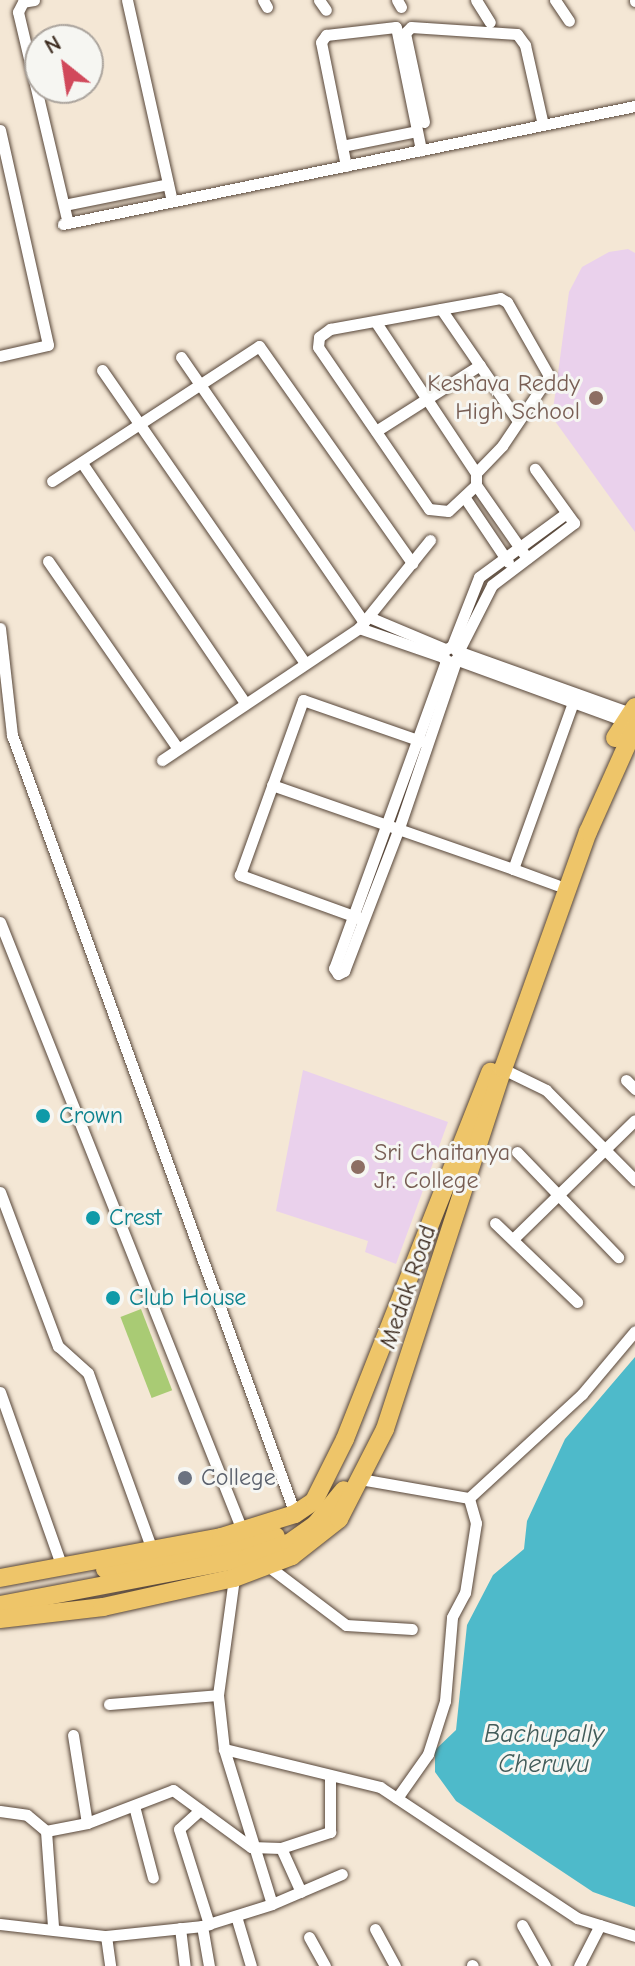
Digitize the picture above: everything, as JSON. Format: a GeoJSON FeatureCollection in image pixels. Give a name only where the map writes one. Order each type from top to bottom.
{"type":"FeatureCollection","features":[{"type":"Feature","properties":{"kind":"main road","name":"Medak Road"},"geometry":{"type":"LineString","coordinates":[[0,1578],[242,1530],[295,1514],[314,1501],[332,1469],[397,1298],[466,1138],[557,885],[631,717]]}},
{"type":"Feature","properties":{"kind":"main road","name":"Medak Road"},"geometry":{"type":"LineString","coordinates":[[0,1619],[103,1607],[234,1578],[268,1566],[317,1540],[339,1519],[385,1429],[439,1275],[503,1069],[631,717]]}},
{"type":"Feature","properties":{"kind":"main road"},"geometry":{"type":"LineString","coordinates":[[0,1605],[180,1573],[289,1543],[339,1500],[383,1404],[417,1301],[439,1275]]}},
{"type":"Feature","properties":{"kind":"main road"},"geometry":{"type":"LineString","coordinates":[[0,1588],[231,1549],[282,1534],[328,1498],[342,1475],[396,1330],[397,1298]]}},
{"type":"Feature","properties":{"kind":"street"},"geometry":{"type":"LineString","coordinates":[[34,0],[23,2],[18,12],[66,223],[635,106]]}},
{"type":"Feature","properties":{"kind":"street"},"geometry":{"type":"LineString","coordinates":[[127,0],[172,201]]}},
{"type":"Feature","properties":{"kind":"street"},"geometry":{"type":"LineString","coordinates":[[476,0],[490,22]]}},
{"type":"Feature","properties":{"kind":"street"},"geometry":{"type":"LineString","coordinates":[[555,0],[569,21]]}},
{"type":"Feature","properties":{"kind":"street"},"geometry":{"type":"LineString","coordinates":[[346,166],[321,42],[326,35],[393,24],[421,126]]}},
{"type":"Feature","properties":{"kind":"street"},"geometry":{"type":"LineString","coordinates":[[421,150],[421,126],[405,33],[411,27],[522,37],[543,125]]}},
{"type":"Feature","properties":{"kind":"street"},"geometry":{"type":"LineString","coordinates":[[342,146],[421,126]]}},
{"type":"Feature","properties":{"kind":"street"},"geometry":{"type":"LineString","coordinates":[[0,130],[48,345],[0,356]]}},
{"type":"Feature","properties":{"kind":"street"},"geometry":{"type":"LineString","coordinates":[[64,205],[168,184]]}},
{"type":"Feature","properties":{"kind":"street"},"geometry":{"type":"LineString","coordinates":[[500,298],[507,302],[549,376],[465,498],[442,514],[429,509],[317,342],[330,329],[375,321],[500,298]]}},
{"type":"Feature","properties":{"kind":"street"},"geometry":{"type":"LineString","coordinates":[[441,309],[518,421]]}},
{"type":"Feature","properties":{"kind":"street"},"geometry":{"type":"LineString","coordinates":[[375,321],[527,558]]}},
{"type":"Feature","properties":{"kind":"street"},"geometry":{"type":"LineString","coordinates":[[52,481],[262,347],[412,563]]}},
{"type":"Feature","properties":{"kind":"street"},"geometry":{"type":"LineString","coordinates":[[181,357],[364,622],[574,700],[631,717]]}},
{"type":"Feature","properties":{"kind":"street"},"geometry":{"type":"LineString","coordinates":[[376,431],[480,365]]}},
{"type":"Feature","properties":{"kind":"street"},"geometry":{"type":"LineString","coordinates":[[102,370],[305,663]]}},
{"type":"Feature","properties":{"kind":"street"},"geometry":{"type":"LineString","coordinates":[[82,463],[245,703]]}},
{"type":"Feature","properties":{"kind":"street"},"geometry":{"type":"LineString","coordinates":[[535,469],[563,504],[565,514]]}},
{"type":"Feature","properties":{"kind":"street"},"geometry":{"type":"LineString","coordinates":[[465,498],[513,569]]}},
{"type":"Feature","properties":{"kind":"street"},"geometry":{"type":"LineString","coordinates":[[452,654],[492,585],[574,523],[572,516],[565,514]]}},
{"type":"Feature","properties":{"kind":"street"},"geometry":{"type":"LineString","coordinates":[[423,741],[303,700],[240,875],[358,917],[394,826],[479,577],[565,514]]}},
{"type":"Feature","properties":{"kind":"street"},"geometry":{"type":"LineString","coordinates":[[162,760],[364,622],[430,540]]}},
{"type":"Feature","properties":{"kind":"street"},"geometry":{"type":"LineString","coordinates":[[48,561],[177,747]]}},
{"type":"Feature","properties":{"kind":"street"},"geometry":{"type":"LineString","coordinates":[[0,628],[3,677],[12,735],[295,1514]]}},
{"type":"Feature","properties":{"kind":"street"},"geometry":{"type":"LineString","coordinates":[[513,869],[574,700]]}},
{"type":"Feature","properties":{"kind":"street"},"geometry":{"type":"LineString","coordinates":[[272,785],[557,885]]}},
{"type":"Feature","properties":{"kind":"street"},"geometry":{"type":"LineString","coordinates":[[0,922],[242,1530]]}},
{"type":"Feature","properties":{"kind":"street"},"geometry":{"type":"LineString","coordinates":[[503,1069],[546,1090],[635,1180]]}},
{"type":"Feature","properties":{"kind":"street"},"geometry":{"type":"LineString","coordinates":[[626,1080],[635,1089]]}},
{"type":"Feature","properties":{"kind":"street"},"geometry":{"type":"LineString","coordinates":[[513,1239],[635,1120]]}},
{"type":"Feature","properties":{"kind":"street"},"geometry":{"type":"LineString","coordinates":[[517,1152],[618,1257]]}},
{"type":"Feature","properties":{"kind":"street"},"geometry":{"type":"LineString","coordinates":[[0,1192],[58,1346],[88,1373],[151,1547]]}},
{"type":"Feature","properties":{"kind":"street"},"geometry":{"type":"LineString","coordinates":[[495,1223],[577,1302]]}},
{"type":"Feature","properties":{"kind":"street"},"geometry":{"type":"LineString","coordinates":[[469,1498],[582,1394],[635,1331]]}},
{"type":"Feature","properties":{"kind":"street"},"geometry":{"type":"LineString","coordinates":[[0,1392],[62,1567]]}},
{"type":"Feature","properties":{"kind":"street"},"geometry":{"type":"LineString","coordinates":[[360,1479],[469,1498]]}},
{"type":"Feature","properties":{"kind":"street"},"geometry":{"type":"LineString","coordinates":[[397,1798],[428,1754],[445,1701],[452,1617],[465,1593],[476,1523],[469,1498]]}},
{"type":"Feature","properties":{"kind":"street"},"geometry":{"type":"LineString","coordinates":[[268,1566],[346,1625],[412,1629]]}},
{"type":"Feature","properties":{"kind":"street"},"geometry":{"type":"LineString","coordinates":[[234,1578],[218,1695],[224,1749],[251,1847],[272,1904]]}},
{"type":"Feature","properties":{"kind":"street"},"geometry":{"type":"LineString","coordinates":[[109,1704],[218,1695]]}},
{"type":"Feature","properties":{"kind":"street"},"geometry":{"type":"LineString","coordinates":[[73,1735],[87,1823]]}},
{"type":"Feature","properties":{"kind":"street"},"geometry":{"type":"LineString","coordinates":[[224,1749],[380,1787],[577,1918],[635,1936]]}},
{"type":"Feature","properties":{"kind":"street"},"geometry":{"type":"LineString","coordinates":[[46,1831],[87,1823],[173,1790],[251,1847],[281,1848],[330,1832],[330,1776]]}},
{"type":"Feature","properties":{"kind":"street"},"geometry":{"type":"LineString","coordinates":[[134,1806],[153,1878]]}},
{"type":"Feature","properties":{"kind":"street"},"geometry":{"type":"LineString","coordinates":[[200,1810],[179,1829],[206,1925],[209,1966]]}},
{"type":"Feature","properties":{"kind":"street"},"geometry":{"type":"LineString","coordinates":[[0,1811],[27,1815],[46,1831],[53,1927]]}},
{"type":"Feature","properties":{"kind":"street"},"geometry":{"type":"LineString","coordinates":[[281,1848],[301,1892]]}},
{"type":"Feature","properties":{"kind":"street"},"geometry":{"type":"LineString","coordinates":[[0,1924],[53,1927],[106,1936],[206,1925],[272,1904],[342,1874]]}},
{"type":"Feature","properties":{"kind":"street"},"geometry":{"type":"LineString","coordinates":[[236,1916],[251,1966]]}},
{"type":"Feature","properties":{"kind":"street"},"geometry":{"type":"LineString","coordinates":[[522,1925],[545,1966]]}},
{"type":"Feature","properties":{"kind":"street"},"geometry":{"type":"LineString","coordinates":[[579,1966],[600,1925]]}},
{"type":"Feature","properties":{"kind":"street"},"geometry":{"type":"LineString","coordinates":[[180,1928],[185,1966]]}},
{"type":"Feature","properties":{"kind":"street"},"geometry":{"type":"LineString","coordinates":[[375,1929],[395,1966]]}},
{"type":"Feature","properties":{"kind":"street"},"geometry":{"type":"LineString","coordinates":[[106,1936],[110,1966]]}},
{"type":"Feature","properties":{"kind":"street"},"geometry":{"type":"LineString","coordinates":[[309,1937],[325,1966]]}},
{"type":"Feature","properties":{"kind":"shaded area","name":"Keshava Reddy High School"},"geometry":{"type":"Polygon","coordinates":[[[628,249],[635,253],[635,532],[552,417],[569,292],[582,267],[609,252],[628,249]]]}},
{"type":"Feature","properties":{"kind":"shaded area","name":"Sri Chaitanya Jr. College"},"geometry":{"type":"Polygon","coordinates":[[[303,1070],[448,1122],[396,1264],[365,1252],[368,1241],[276,1211],[303,1070]]]}},
{"type":"Feature","properties":{"kind":"green space"},"geometry":{"type":"Polygon","coordinates":[[[141,1309],[172,1390],[152,1398],[120,1317],[141,1309]]]}},
{"type":"Feature","properties":{"kind":"water","name":"Bachupally Cheruvu"},"geometry":{"type":"Polygon","coordinates":[[[635,1357],[635,1907],[593,1892],[456,1801],[435,1772],[435,1750],[456,1730],[467,1625],[493,1575],[524,1549],[527,1521],[565,1439],[635,1357]]]}},
{"type":"Feature","properties":{"kind":"place","name":"Keshava Reddy High School"},"geometry":{"type":"Point","coordinates":[596,398]}},
{"type":"Feature","properties":{"kind":"place","name":"Crown"},"geometry":{"type":"Point","coordinates":[43,1116]}},
{"type":"Feature","properties":{"kind":"place","name":"Sri Chaitanya Jr. College"},"geometry":{"type":"Point","coordinates":[358,1167]}},
{"type":"Feature","properties":{"kind":"place","name":"Crest"},"geometry":{"type":"Point","coordinates":[93,1218]}},
{"type":"Feature","properties":{"kind":"place","name":"Club House"},"geometry":{"type":"Point","coordinates":[113,1298]}},
{"type":"Feature","properties":{"kind":"place","name":"College"},"geometry":{"type":"Point","coordinates":[185,1478]}}]}
